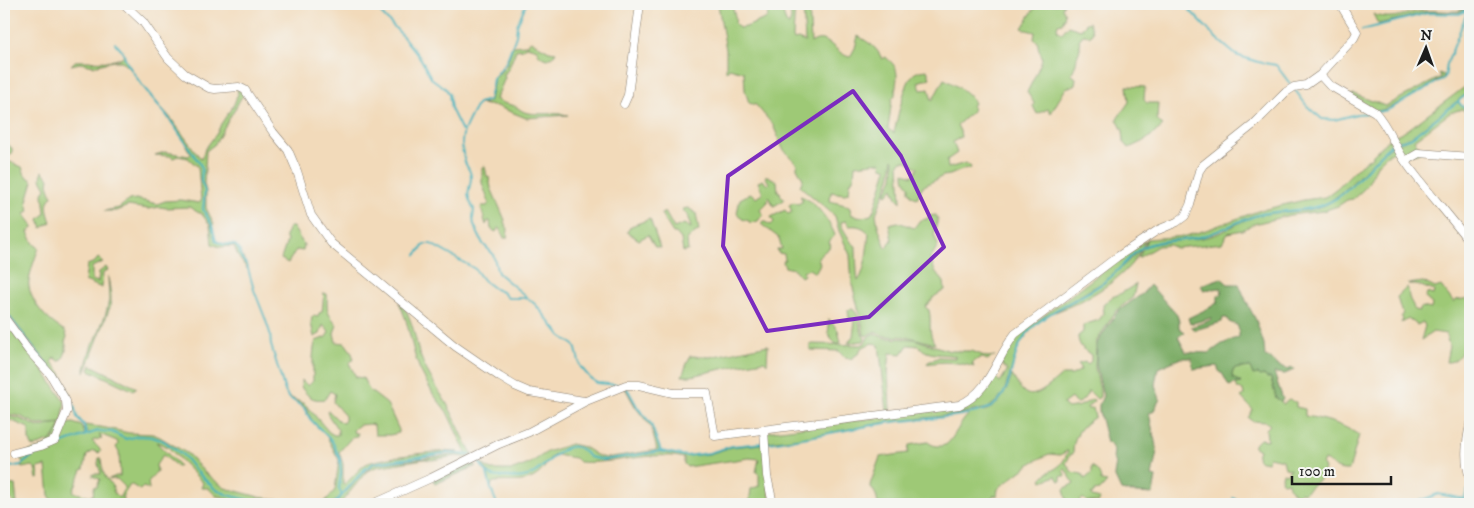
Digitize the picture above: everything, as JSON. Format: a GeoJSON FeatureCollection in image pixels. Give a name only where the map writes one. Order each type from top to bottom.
{"type":"FeatureCollection","features":[{"type":"Feature","properties":{"kind":"street"},"geometry":{"type":"LineString","coordinates":[[124,4],[143,22],[168,58],[185,74],[210,88],[239,87],[245,90],[273,132],[288,150],[311,215],[331,243],[455,346],[515,386],[529,392],[586,401]]}},
{"type":"Feature","properties":{"kind":"street"},"geometry":{"type":"LineString","coordinates":[[624,104],[628,95],[640,4]]}},
{"type":"Feature","properties":{"kind":"street"},"geometry":{"type":"LineString","coordinates":[[373,504],[432,478],[499,444],[529,432],[586,401],[631,384],[673,392],[707,393],[715,436],[958,405],[966,402],[975,396],[987,382],[1015,334],[1117,257],[1158,230],[1177,222],[1185,216],[1190,206],[1199,171],[1203,165],[1253,124],[1286,92],[1320,76],[1354,38],[1356,32],[1340,4]]}},
{"type":"Feature","properties":{"kind":"street"},"geometry":{"type":"LineString","coordinates":[[1320,76],[1329,84],[1375,112],[1384,123],[1405,161],[1470,243]]}},
{"type":"Feature","properties":{"kind":"street"},"geometry":{"type":"LineString","coordinates":[[1405,161],[1419,153],[1470,157]]}},
{"type":"Feature","properties":{"kind":"street"},"geometry":{"type":"LineString","coordinates":[[4,317],[28,350],[44,366],[56,382],[66,401],[67,411],[55,440],[14,453]]}},
{"type":"Feature","properties":{"kind":"street"},"geometry":{"type":"LineString","coordinates":[[1470,425],[1466,463],[1470,478]]}},
{"type":"Feature","properties":{"kind":"street"},"geometry":{"type":"LineString","coordinates":[[764,430],[767,476],[773,504]]}},
{"type":"Feature","properties":{"kind":"highlighted area"},"geometry":{"type":"Polygon","coordinates":[[[853,91],[901,156],[944,247],[869,317],[767,331],[723,246],[728,176],[853,91]]]}},
{"type":"Feature","properties":{"kind":"green space"},"geometry":{"type":"Polygon","coordinates":[[[718,4],[733,4],[735,23],[739,28],[767,18],[769,8],[773,12],[782,9],[786,23],[789,25],[791,19],[790,6],[795,6],[793,37],[794,40],[798,39],[805,42],[803,5],[809,4],[811,43],[822,40],[850,57],[858,36],[875,48],[882,59],[886,57],[892,62],[897,74],[888,129],[894,133],[905,91],[911,77],[916,72],[927,70],[930,78],[918,82],[921,90],[929,89],[932,101],[944,79],[961,89],[974,103],[972,106],[973,111],[957,125],[961,137],[953,142],[957,153],[947,160],[948,168],[966,163],[971,167],[970,169],[943,176],[922,187],[917,198],[912,196],[909,191],[904,173],[913,176],[918,168],[907,161],[902,161],[899,163],[901,202],[893,188],[887,195],[885,194],[893,178],[893,159],[890,178],[876,214],[886,248],[892,240],[889,224],[898,222],[914,228],[920,220],[927,219],[929,216],[936,215],[938,219],[934,235],[938,245],[930,259],[935,271],[944,282],[945,290],[935,296],[925,307],[929,310],[930,331],[935,344],[909,337],[884,336],[875,331],[866,336],[864,335],[852,284],[850,255],[839,231],[835,216],[800,186],[803,179],[797,164],[783,149],[773,125],[756,105],[749,103],[745,90],[744,72],[729,68],[726,71],[726,50],[718,4]],[[881,162],[855,165],[854,177],[850,183],[849,193],[831,192],[830,201],[849,206],[852,215],[863,217],[871,215],[887,169],[882,167],[881,162]],[[846,221],[841,222],[841,225],[851,242],[856,246],[858,281],[864,265],[869,234],[860,227],[849,226],[846,221]]]}},
{"type":"Feature","properties":{"kind":"green space"},"geometry":{"type":"Polygon","coordinates":[[[1037,4],[1064,4],[1062,8],[1064,17],[1062,23],[1058,24],[1057,28],[1062,33],[1068,26],[1081,30],[1089,22],[1093,32],[1091,36],[1083,35],[1079,40],[1079,51],[1071,74],[1076,78],[1075,85],[1066,88],[1051,113],[1048,109],[1037,114],[1033,106],[1034,103],[1027,92],[1042,58],[1038,42],[1034,39],[1035,32],[1022,28],[1037,4]]]}},
{"type":"Feature","properties":{"kind":"green space"},"geometry":{"type":"Polygon","coordinates":[[[1466,4],[1469,4],[1460,12],[1428,12],[1378,24],[1373,14],[1392,17],[1423,11],[1458,11],[1463,9],[1466,4]]]}},
{"type":"Feature","properties":{"kind":"green space"},"geometry":{"type":"Polygon","coordinates":[[[531,41],[549,51],[556,52],[548,59],[540,56],[537,49],[527,46],[516,50],[504,75],[505,78],[496,99],[528,113],[568,115],[526,118],[496,106],[479,104],[487,103],[490,100],[494,79],[506,66],[513,46],[526,45],[531,41]]]}},
{"type":"Feature","properties":{"kind":"green space"},"geometry":{"type":"Polygon","coordinates":[[[124,55],[133,72],[122,61],[113,61],[94,66],[80,63],[71,65],[75,61],[108,61],[124,55]]]}},
{"type":"Feature","properties":{"kind":"green space"},"geometry":{"type":"Polygon","coordinates":[[[1439,73],[1444,75],[1444,77],[1392,107],[1383,110],[1376,111],[1351,95],[1354,94],[1385,106],[1441,77],[1439,73]]]}},
{"type":"Feature","properties":{"kind":"green space"},"geometry":{"type":"Polygon","coordinates":[[[1470,83],[1470,91],[1412,136],[1394,142],[1394,136],[1410,128],[1470,83]]]}},
{"type":"Feature","properties":{"kind":"green space"},"geometry":{"type":"Polygon","coordinates":[[[1127,86],[1145,87],[1144,100],[1147,103],[1158,103],[1157,120],[1163,126],[1146,140],[1129,148],[1124,142],[1123,131],[1117,119],[1129,102],[1127,86]]]}},
{"type":"Feature","properties":{"kind":"green space"},"geometry":{"type":"Polygon","coordinates":[[[237,89],[245,94],[215,144],[206,151],[204,184],[206,208],[214,224],[212,226],[215,241],[235,245],[249,271],[239,258],[234,246],[220,247],[212,244],[210,225],[201,213],[189,207],[148,209],[128,206],[116,211],[104,211],[119,208],[129,200],[136,199],[157,204],[165,201],[181,200],[199,203],[201,201],[198,167],[188,158],[155,155],[165,152],[189,156],[191,154],[186,146],[186,142],[152,97],[169,116],[201,159],[205,149],[234,104],[238,94],[237,89]]]}},
{"type":"Feature","properties":{"kind":"green space"},"geometry":{"type":"Polygon","coordinates":[[[1458,102],[1470,112],[1470,115],[1462,109],[1450,113],[1414,140],[1422,152],[1407,154],[1396,144],[1412,137],[1458,102]]]}},
{"type":"Feature","properties":{"kind":"green space"},"geometry":{"type":"Polygon","coordinates":[[[1389,139],[1391,144],[1349,186],[1333,199],[1317,207],[1255,215],[1212,234],[1195,238],[1161,241],[1144,246],[1147,239],[1186,236],[1258,211],[1325,197],[1360,165],[1372,157],[1389,139]]]}},
{"type":"Feature","properties":{"kind":"green space"},"geometry":{"type":"Polygon","coordinates":[[[4,142],[12,148],[12,154],[7,157],[8,161],[22,167],[25,175],[33,181],[27,201],[29,211],[25,213],[33,228],[28,232],[34,244],[39,248],[30,273],[29,287],[34,301],[42,313],[65,331],[67,337],[65,354],[61,361],[54,357],[52,362],[61,373],[72,399],[56,374],[4,309],[4,142]]]}},
{"type":"Feature","properties":{"kind":"green space"},"geometry":{"type":"Polygon","coordinates":[[[1393,145],[1395,150],[1378,164],[1366,187],[1353,199],[1347,200],[1338,206],[1323,211],[1290,215],[1254,224],[1242,230],[1228,233],[1222,243],[1176,248],[1169,245],[1158,246],[1138,258],[1143,248],[1150,245],[1211,236],[1260,215],[1308,210],[1326,205],[1342,194],[1393,145]]]}},
{"type":"Feature","properties":{"kind":"green space"},"geometry":{"type":"Polygon","coordinates":[[[485,166],[491,188],[508,229],[507,238],[504,238],[500,228],[496,232],[491,229],[490,221],[486,225],[481,208],[489,203],[482,183],[482,167],[485,166]]]}},
{"type":"Feature","properties":{"kind":"green space"},"geometry":{"type":"Polygon","coordinates":[[[42,171],[49,178],[48,184],[52,196],[47,205],[51,222],[42,228],[39,219],[45,214],[43,194],[46,188],[41,179],[42,171]]]}},
{"type":"Feature","properties":{"kind":"green space"},"geometry":{"type":"Polygon","coordinates":[[[765,176],[777,181],[778,192],[780,192],[784,200],[774,206],[768,197],[767,203],[760,210],[763,214],[758,221],[750,223],[742,219],[737,213],[740,199],[751,193],[756,198],[763,193],[758,182],[763,180],[767,185],[769,183],[765,176]]]}},
{"type":"Feature","properties":{"kind":"green space"},"geometry":{"type":"Polygon","coordinates":[[[800,196],[816,206],[835,235],[829,242],[831,246],[818,257],[820,264],[815,273],[809,269],[803,271],[804,275],[801,277],[794,269],[785,267],[783,262],[785,259],[784,254],[778,253],[777,249],[782,249],[779,238],[761,224],[763,221],[771,225],[774,222],[771,217],[785,210],[788,214],[792,212],[789,205],[794,202],[798,204],[803,201],[800,196]]]}},
{"type":"Feature","properties":{"kind":"green space"},"geometry":{"type":"Polygon","coordinates":[[[688,208],[696,213],[699,231],[687,239],[688,251],[683,252],[681,239],[676,233],[673,233],[661,214],[665,212],[674,228],[684,224],[691,228],[687,215],[682,209],[688,208]]]}},
{"type":"Feature","properties":{"kind":"green space"},"geometry":{"type":"Polygon","coordinates":[[[650,219],[660,248],[655,247],[648,235],[639,240],[627,232],[631,226],[650,219]]]}},
{"type":"Feature","properties":{"kind":"green space"},"geometry":{"type":"Polygon","coordinates":[[[289,227],[293,227],[304,245],[303,251],[296,250],[288,263],[281,259],[287,241],[285,236],[289,227]]]}},
{"type":"Feature","properties":{"kind":"green space"},"geometry":{"type":"Polygon","coordinates":[[[1145,240],[1142,247],[1105,281],[1047,315],[1034,326],[1019,345],[1004,392],[988,408],[953,415],[887,422],[801,438],[766,442],[765,432],[971,404],[996,378],[1000,382],[1007,371],[1001,363],[1016,336],[1145,240]]]}},
{"type":"Feature","properties":{"kind":"green space"},"geometry":{"type":"Polygon","coordinates":[[[1141,249],[1135,260],[1126,270],[1104,288],[1079,302],[1055,312],[1106,282],[1141,249]]]}},
{"type":"Feature","properties":{"kind":"green space"},"geometry":{"type":"Polygon","coordinates":[[[98,258],[103,262],[92,267],[92,280],[98,282],[99,272],[106,267],[108,270],[103,273],[102,288],[85,281],[87,265],[95,262],[98,258]]]}},
{"type":"Feature","properties":{"kind":"green space"},"geometry":{"type":"Polygon","coordinates":[[[108,276],[111,296],[110,307],[85,373],[92,344],[96,339],[106,313],[109,300],[108,276]]]}},
{"type":"Feature","properties":{"kind":"green space"},"geometry":{"type":"Polygon","coordinates":[[[1221,278],[1228,284],[1239,284],[1256,320],[1264,344],[1265,357],[1288,370],[1292,367],[1294,370],[1285,374],[1274,373],[1283,399],[1281,401],[1276,398],[1271,378],[1258,374],[1253,375],[1250,367],[1234,369],[1233,378],[1241,382],[1229,386],[1217,366],[1193,369],[1192,358],[1181,358],[1158,368],[1155,385],[1160,399],[1153,412],[1149,413],[1157,451],[1152,476],[1156,477],[1153,494],[1121,490],[1114,475],[1116,463],[1113,458],[1114,451],[1110,444],[1107,443],[1099,411],[1099,405],[1103,396],[1096,365],[1097,343],[1118,311],[1142,294],[1150,285],[1177,315],[1179,328],[1185,332],[1178,337],[1186,352],[1209,353],[1222,344],[1239,337],[1237,325],[1229,322],[1227,318],[1223,318],[1222,322],[1195,330],[1191,327],[1211,320],[1211,318],[1190,324],[1188,318],[1218,302],[1218,296],[1222,294],[1221,288],[1203,290],[1201,285],[1221,278]]]}},
{"type":"Feature","properties":{"kind":"green space"},"geometry":{"type":"Polygon","coordinates":[[[1423,282],[1435,288],[1441,286],[1454,303],[1456,300],[1470,298],[1470,340],[1458,357],[1451,362],[1446,362],[1449,346],[1446,334],[1433,332],[1421,340],[1425,326],[1423,322],[1417,325],[1408,318],[1401,323],[1403,313],[1397,297],[1407,287],[1414,310],[1419,311],[1421,307],[1431,309],[1432,304],[1425,298],[1427,293],[1433,295],[1434,291],[1408,284],[1423,282]]]}},
{"type":"Feature","properties":{"kind":"green space"},"geometry":{"type":"Polygon","coordinates":[[[1136,284],[1133,297],[1116,311],[1096,342],[1095,368],[1100,397],[1097,399],[1089,391],[1080,402],[1075,403],[1071,398],[1063,404],[1068,408],[1080,406],[1093,399],[1094,401],[1087,407],[1088,409],[1093,408],[1095,417],[1078,432],[1074,442],[1073,454],[1071,454],[1066,463],[1072,472],[1082,474],[1085,479],[1092,473],[1092,466],[1098,473],[1101,481],[1107,482],[1100,490],[1094,491],[1091,495],[1100,499],[1099,502],[1087,502],[1083,498],[1076,503],[1067,502],[1064,489],[1074,483],[1065,469],[1063,471],[1066,476],[1061,476],[1061,481],[1056,476],[1043,481],[1041,479],[1062,463],[1067,451],[1060,455],[1049,454],[1033,462],[1001,486],[998,489],[997,496],[994,495],[986,504],[878,504],[876,495],[870,485],[880,457],[908,453],[909,445],[928,442],[938,446],[947,444],[968,415],[992,408],[1000,400],[1012,375],[1024,392],[1033,394],[1044,390],[1062,375],[1072,375],[1081,370],[1078,364],[1085,362],[1088,365],[1091,361],[1091,355],[1082,347],[1078,339],[1078,336],[1083,332],[1083,325],[1099,320],[1104,313],[1103,305],[1112,297],[1136,284]]]}},
{"type":"Feature","properties":{"kind":"green space"},"geometry":{"type":"Polygon","coordinates":[[[324,293],[327,294],[327,307],[330,316],[337,325],[334,333],[336,342],[345,343],[351,351],[354,359],[349,363],[356,377],[363,378],[369,390],[387,404],[399,430],[399,433],[390,435],[375,435],[374,425],[370,424],[359,425],[353,430],[354,433],[358,433],[357,436],[352,437],[339,452],[343,464],[343,485],[366,464],[426,453],[458,452],[374,463],[364,470],[351,487],[332,504],[323,504],[335,490],[339,460],[326,435],[314,424],[305,407],[289,397],[305,404],[329,432],[338,435],[338,430],[327,411],[340,422],[343,423],[345,420],[345,416],[333,402],[335,394],[330,391],[325,399],[314,399],[301,387],[302,380],[308,386],[313,381],[315,344],[316,341],[326,337],[329,332],[323,325],[320,334],[314,337],[311,323],[312,317],[318,317],[319,313],[322,312],[324,293]]]}},
{"type":"Feature","properties":{"kind":"green space"},"geometry":{"type":"Polygon","coordinates":[[[399,302],[409,317],[424,364],[451,410],[474,456],[466,453],[447,412],[433,394],[420,370],[399,302]]]}},
{"type":"Feature","properties":{"kind":"green space"},"geometry":{"type":"Polygon","coordinates":[[[853,309],[865,338],[864,341],[848,343],[853,336],[855,321],[849,318],[848,310],[853,309]]]}},
{"type":"Feature","properties":{"kind":"green space"},"geometry":{"type":"Polygon","coordinates":[[[4,319],[36,360],[65,402],[62,423],[38,425],[20,416],[4,414],[4,319]]]}},
{"type":"Feature","properties":{"kind":"green space"},"geometry":{"type":"Polygon","coordinates":[[[829,319],[838,330],[841,343],[834,343],[828,333],[829,319]]]}},
{"type":"Feature","properties":{"kind":"green space"},"geometry":{"type":"Polygon","coordinates":[[[874,333],[884,338],[914,339],[950,351],[972,351],[987,357],[995,356],[987,360],[981,357],[972,363],[974,367],[950,362],[927,364],[939,357],[955,358],[955,356],[926,352],[919,346],[908,345],[902,354],[890,353],[888,371],[890,410],[887,411],[879,345],[872,343],[861,348],[859,353],[851,359],[843,356],[839,351],[810,350],[810,344],[861,345],[874,333]]]}},
{"type":"Feature","properties":{"kind":"green space"},"geometry":{"type":"Polygon","coordinates":[[[768,345],[767,364],[764,361],[691,376],[682,376],[690,356],[710,357],[768,345]]]}},
{"type":"Feature","properties":{"kind":"green space"},"geometry":{"type":"Polygon","coordinates":[[[91,365],[137,388],[132,390],[89,370],[91,365]]]}},
{"type":"Feature","properties":{"kind":"green space"},"geometry":{"type":"Polygon","coordinates":[[[1250,367],[1258,374],[1271,378],[1276,398],[1283,404],[1289,400],[1296,402],[1296,407],[1305,409],[1305,416],[1333,422],[1359,435],[1349,470],[1337,468],[1324,460],[1322,465],[1324,469],[1319,480],[1304,493],[1300,492],[1298,496],[1291,490],[1288,482],[1283,483],[1281,481],[1283,473],[1287,474],[1290,469],[1285,468],[1283,460],[1269,457],[1267,462],[1258,460],[1259,450],[1253,446],[1260,439],[1267,440],[1266,429],[1270,425],[1266,422],[1252,421],[1248,418],[1253,410],[1241,397],[1244,395],[1243,390],[1238,389],[1236,384],[1241,383],[1233,379],[1232,374],[1234,369],[1250,367]]]}},
{"type":"Feature","properties":{"kind":"green space"},"geometry":{"type":"Polygon","coordinates":[[[625,387],[637,408],[651,424],[660,451],[646,454],[661,452],[686,456],[709,454],[732,447],[763,444],[771,504],[749,504],[751,489],[759,486],[759,474],[756,472],[759,459],[749,458],[687,467],[684,464],[684,458],[672,456],[605,462],[579,462],[575,458],[555,454],[533,478],[521,481],[494,482],[491,488],[488,474],[491,475],[481,463],[491,470],[513,470],[529,464],[547,452],[571,444],[584,447],[605,458],[657,450],[651,427],[636,408],[626,390],[623,388],[625,387]]]}},
{"type":"Feature","properties":{"kind":"green space"},"geometry":{"type":"Polygon","coordinates":[[[4,416],[19,418],[38,427],[61,424],[54,439],[33,447],[29,440],[29,428],[4,418],[4,416]]]}},
{"type":"Feature","properties":{"kind":"green space"},"geometry":{"type":"Polygon","coordinates":[[[73,423],[82,426],[85,434],[43,449],[23,464],[20,455],[46,446],[64,424],[73,423]]]}},
{"type":"Feature","properties":{"kind":"green space"},"geometry":{"type":"Polygon","coordinates":[[[84,425],[129,433],[153,434],[188,454],[205,473],[225,488],[259,497],[301,504],[234,504],[223,497],[216,496],[208,488],[201,488],[203,483],[168,447],[156,442],[179,465],[178,467],[163,455],[156,465],[157,471],[148,482],[149,489],[143,487],[140,490],[130,485],[122,497],[125,504],[110,504],[108,502],[104,504],[54,504],[49,495],[46,466],[38,468],[39,478],[37,479],[33,466],[22,468],[21,466],[46,449],[93,433],[87,433],[84,425]],[[99,435],[102,438],[92,441],[101,450],[99,453],[94,451],[87,455],[84,469],[73,491],[93,496],[94,487],[97,487],[100,479],[92,476],[93,474],[101,474],[98,464],[99,458],[101,458],[105,476],[112,484],[114,493],[119,498],[125,487],[117,479],[109,479],[120,476],[119,451],[116,448],[118,444],[117,441],[99,435]]]}},
{"type":"Feature","properties":{"kind":"green space"},"geometry":{"type":"Polygon","coordinates":[[[461,454],[469,455],[470,458],[457,456],[432,460],[424,459],[376,467],[367,471],[340,504],[335,504],[363,473],[374,464],[461,454]]]}},
{"type":"Feature","properties":{"kind":"green space"},"geometry":{"type":"Polygon","coordinates":[[[472,460],[476,466],[435,484],[433,479],[472,460]]]}},
{"type":"Feature","properties":{"kind":"green space"},"geometry":{"type":"Polygon","coordinates":[[[4,484],[15,485],[17,504],[14,504],[4,491],[4,484]]]}},
{"type":"Feature","properties":{"kind":"waterway"},"geometry":{"type":"LineString","coordinates":[[372,4],[400,33],[421,59],[431,78],[446,89],[449,94],[451,109],[462,131]]}},
{"type":"Feature","properties":{"kind":"waterway"},"geometry":{"type":"LineString","coordinates":[[526,4],[517,25],[516,36],[506,62],[493,79],[489,100],[478,103],[462,138],[465,163],[471,177],[468,193],[470,203],[474,209],[474,225],[483,244],[493,254],[498,273],[536,305],[561,336],[574,345],[580,366],[590,378],[597,383],[619,385]]}},
{"type":"Feature","properties":{"kind":"waterway"},"geometry":{"type":"LineString","coordinates":[[1184,4],[1217,39],[1236,55],[1276,65],[1291,85]]}},
{"type":"Feature","properties":{"kind":"waterway"},"geometry":{"type":"LineString","coordinates":[[1362,30],[1428,13],[1459,14],[1465,11],[1470,4]]}},
{"type":"Feature","properties":{"kind":"waterway"},"geometry":{"type":"LineString","coordinates":[[1378,112],[1388,110],[1445,78],[1447,64],[1470,8]]}},
{"type":"Feature","properties":{"kind":"waterway"},"geometry":{"type":"LineString","coordinates":[[115,43],[123,52],[127,63],[141,84],[168,117],[200,164],[202,168],[201,181],[205,191],[203,209],[212,225],[216,241],[235,245],[247,265],[270,333],[271,345],[285,391],[288,397],[304,408],[310,419],[332,441],[340,459],[339,488],[342,496]]}},
{"type":"Feature","properties":{"kind":"waterway"},"geometry":{"type":"LineString","coordinates":[[1295,90],[1307,106],[1322,119],[1334,120],[1357,114],[1371,113]]}},
{"type":"Feature","properties":{"kind":"waterway"},"geometry":{"type":"LineString","coordinates":[[1396,142],[1412,137],[1470,92]]}},
{"type":"Feature","properties":{"kind":"waterway"},"geometry":{"type":"LineString","coordinates":[[1459,102],[1470,111]]}},
{"type":"Feature","properties":{"kind":"waterway"},"geometry":{"type":"LineString","coordinates":[[768,443],[886,423],[974,413],[986,409],[994,405],[1005,391],[1018,349],[1030,331],[1050,314],[1107,280],[1133,254],[1143,247],[1149,244],[1203,236],[1258,215],[1308,209],[1325,204],[1344,193],[1392,144]]}},
{"type":"Feature","properties":{"kind":"waterway"},"geometry":{"type":"LineString","coordinates":[[416,255],[425,244],[431,244],[475,269],[483,280],[508,298],[527,298]]}},
{"type":"Feature","properties":{"kind":"waterway"},"geometry":{"type":"LineString","coordinates":[[4,310],[56,376],[74,405],[77,417],[84,425],[86,434]]}},
{"type":"Feature","properties":{"kind":"waterway"},"geometry":{"type":"LineString","coordinates":[[627,388],[638,408],[651,424],[661,451]]}},
{"type":"Feature","properties":{"kind":"waterway"},"geometry":{"type":"LineString","coordinates":[[4,468],[21,465],[35,454],[46,449],[98,431],[112,432],[126,439],[139,436],[152,437],[164,441],[184,456],[196,471],[215,489],[228,495],[265,504]]}},
{"type":"Feature","properties":{"kind":"waterway"},"geometry":{"type":"LineString","coordinates":[[476,458],[485,471],[491,475],[519,477],[534,473],[567,448],[575,447],[582,450],[589,457],[604,460],[661,451],[686,456],[709,453],[732,446],[762,443]]}},
{"type":"Feature","properties":{"kind":"waterway"},"geometry":{"type":"LineString","coordinates":[[334,504],[365,469],[374,463],[447,453],[470,455]]}},
{"type":"Feature","properties":{"kind":"waterway"},"geometry":{"type":"LineString","coordinates":[[487,473],[497,504]]}},
{"type":"Feature","properties":{"kind":"waterway"},"geometry":{"type":"LineString","coordinates":[[1461,504],[1470,486]]}},
{"type":"Feature","properties":{"kind":"waterway"},"geometry":{"type":"LineString","coordinates":[[1411,504],[1438,494],[1464,499]]}},
{"type":"Feature","properties":{"kind":"waterway"},"geometry":{"type":"LineString","coordinates":[[1233,498],[1247,504]]}}]}
